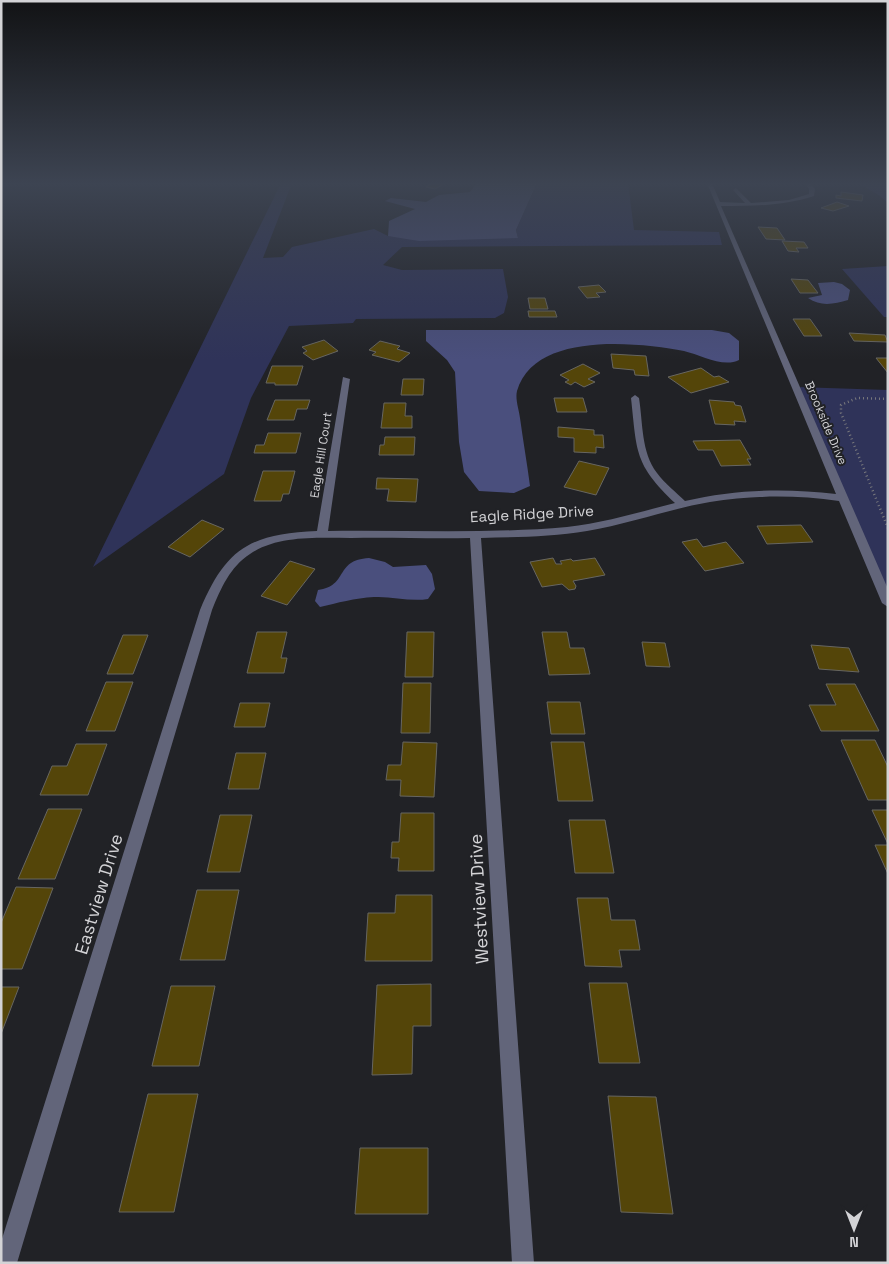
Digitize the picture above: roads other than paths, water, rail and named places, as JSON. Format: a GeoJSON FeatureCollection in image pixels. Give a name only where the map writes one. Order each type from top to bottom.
{"type":"FeatureCollection","features":[{"type":"Feature","properties":{"kind":"street","name":"Brookside Drive"},"geometry":{"type":"LineString","coordinates":[[734,242],[888,603]]}},
{"type":"Feature","properties":{"kind":"street","name":"Eagle Hill Court"},"geometry":{"type":"LineString","coordinates":[[322,534],[346,379]]}},
{"type":"Feature","properties":{"kind":"street"},"geometry":{"type":"LineString","coordinates":[[635,398],[641,441],[647,464],[660,482],[683,505]]}},
{"type":"Feature","properties":{"kind":"street","name":"Eagle Ridge Drive"},"geometry":{"type":"LineString","coordinates":[[250,548],[282,538],[322,534],[475,533],[584,528],[626,521],[683,505],[729,496],[770,493],[813,494],[844,498]]}},
{"type":"Feature","properties":{"kind":"street","name":"Westview Drive"},"geometry":{"type":"LineString","coordinates":[[475,533],[502,941],[505,1023],[522,1263]]}},
{"type":"Feature","properties":{"kind":"street","name":"Eastview Drive"},"geometry":{"type":"LineString","coordinates":[[6,1263],[206,610],[216,584],[226,568],[250,548]]}}]}
